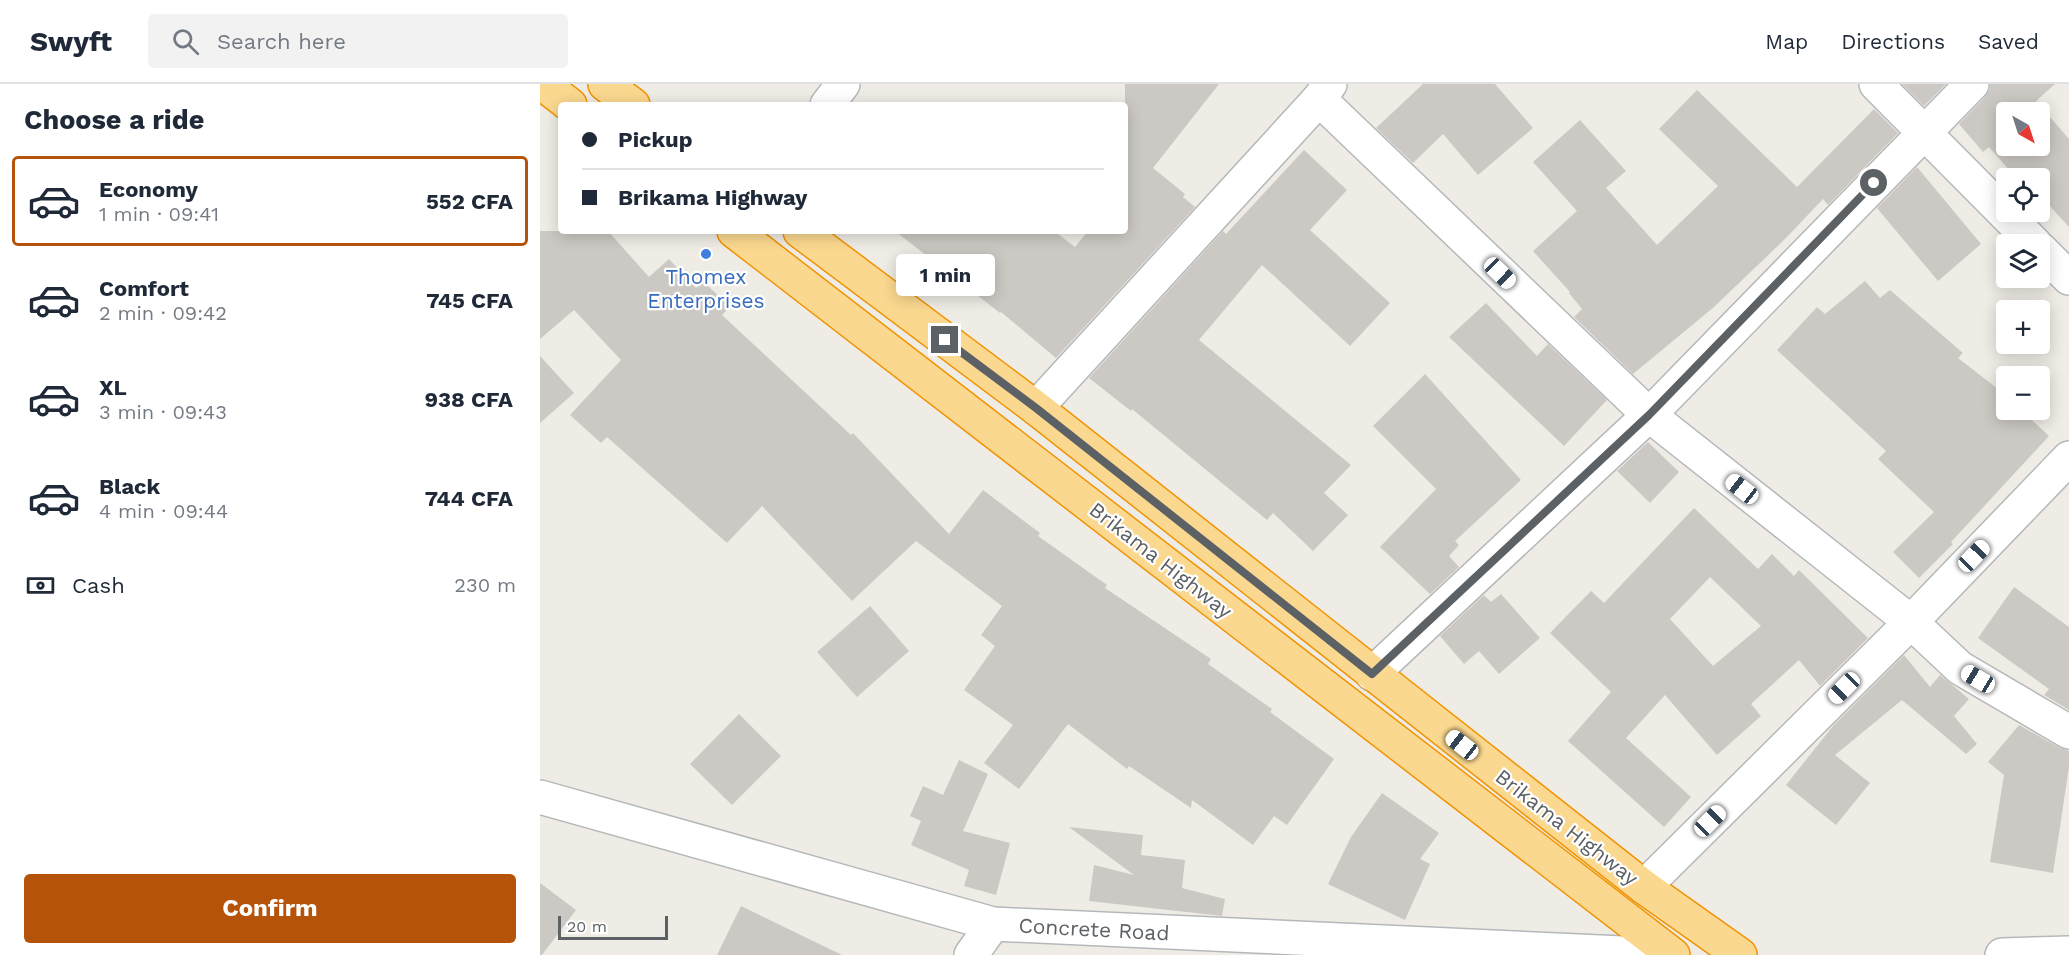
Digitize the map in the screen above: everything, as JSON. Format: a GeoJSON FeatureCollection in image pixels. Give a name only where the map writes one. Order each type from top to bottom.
{"type":"FeatureCollection","features":[{"type":"Feature","properties":{"kind":"highway"},"geometry":{"type":"LineString","coordinates":[[543,84],[566,102]]}},
{"type":"Feature","properties":{"kind":"highway"},"geometry":{"type":"LineString","coordinates":[[605,84],[629,102]]}},
{"type":"Feature","properties":{"kind":"highway","name":"Brikama Highway"},"geometry":{"type":"LineString","coordinates":[[738,234],[1673,955]]}},
{"type":"Feature","properties":{"kind":"highway","name":"Brikama Highway"},"geometry":{"type":"LineString","coordinates":[[804,234],[1036,408],[1644,887],[1740,955]]}},
{"type":"Feature","properties":{"kind":"street"},"geometry":{"type":"LineString","coordinates":[[829,102],[843,84]]}},
{"type":"Feature","properties":{"kind":"street"},"geometry":{"type":"LineString","coordinates":[[1876,84],[2026,234]]}},
{"type":"Feature","properties":{"kind":"street"},"geometry":{"type":"LineString","coordinates":[[1372,674],[1649,415],[1972,84]]}},
{"type":"Feature","properties":{"kind":"street"},"geometry":{"type":"LineString","coordinates":[[1036,408],[1324,92],[1649,415],[1911,622],[1960,668],[2069,732]]}},
{"type":"Feature","properties":{"kind":"street"},"geometry":{"type":"LineString","coordinates":[[2050,259],[2069,278]]}},
{"type":"Feature","properties":{"kind":"street"},"geometry":{"type":"LineString","coordinates":[[1644,887],[1911,622],[2069,458]]}},
{"type":"Feature","properties":{"kind":"street","name":"Concrete Road"},"geometry":{"type":"LineString","coordinates":[[540,796],[993,924],[1666,955]]}},
{"type":"Feature","properties":{"kind":"street"},"geometry":{"type":"LineString","coordinates":[[971,955],[993,924]]}},
{"type":"Feature","properties":{"kind":"street"},"geometry":{"type":"LineString","coordinates":[[2002,955],[2069,953]]}},
{"type":"Feature","properties":{"kind":"building"},"geometry":{"type":"Polygon","coordinates":[[[1125,84],[1219,84],[1153,168],[1185,194],[1183,197],[1195,207],[1056,358],[1001,312],[899,234],[1058,234],[1075,247],[1086,234],[1128,234],[1128,102],[1125,102],[1125,84]]]}},
{"type":"Feature","properties":{"kind":"building"},"geometry":{"type":"Polygon","coordinates":[[[1423,84],[1495,84],[1533,128],[1478,175],[1443,134],[1413,163],[1376,128],[1423,84]]]}},
{"type":"Feature","properties":{"kind":"building"},"geometry":{"type":"Polygon","coordinates":[[[1902,84],[1946,84],[1924,106],[1902,84]]]}},
{"type":"Feature","properties":{"kind":"building"},"geometry":{"type":"Polygon","coordinates":[[[1990,84],[2055,84],[2037,102],[1996,102],[1996,155],[1989,147],[1983,152],[1959,124],[1985,97],[1990,84]]]}},
{"type":"Feature","properties":{"kind":"building"},"geometry":{"type":"Polygon","coordinates":[[[1697,90],[1797,187],[1874,109],[1898,133],[1828,205],[1823,199],[1714,307],[1633,374],[1574,317],[1582,309],[1570,292],[1533,251],[1577,211],[1533,162],[1580,120],[1626,171],[1606,188],[1657,245],[1718,186],[1659,129],[1697,90]]]}},
{"type":"Feature","properties":{"kind":"building"},"geometry":{"type":"Polygon","coordinates":[[[2050,117],[2069,139],[2069,227],[2050,206],[2050,168],[2007,168],[1997,156],[2050,156],[2050,117]]]}},
{"type":"Feature","properties":{"kind":"building"},"geometry":{"type":"Polygon","coordinates":[[[1304,150],[1347,190],[1310,230],[1390,303],[1350,346],[1262,265],[1199,340],[1351,465],[1324,493],[1348,515],[1313,551],[1273,513],[1267,520],[1132,409],[1131,411],[1089,378],[1223,231],[1226,234],[1304,150]]]}},
{"type":"Feature","properties":{"kind":"building"},"geometry":{"type":"Polygon","coordinates":[[[1917,167],[1981,244],[1938,281],[1877,208],[1917,167]]]}},
{"type":"Feature","properties":{"kind":"building"},"geometry":{"type":"Polygon","coordinates":[[[540,231],[558,231],[558,234],[611,234],[649,277],[669,259],[696,288],[703,281],[730,307],[722,315],[851,435],[853,433],[949,534],[983,490],[1040,533],[1038,536],[1107,585],[1105,588],[1211,659],[1208,664],[1272,709],[1270,712],[1334,759],[1287,825],[1274,816],[1253,845],[1192,800],[1191,808],[1129,766],[1127,769],[1068,724],[1019,789],[984,763],[1013,725],[964,690],[995,646],[981,635],[1002,606],[916,541],[852,601],[762,506],[727,543],[607,437],[601,443],[570,415],[621,360],[574,310],[540,339],[540,231]]]}},
{"type":"Feature","properties":{"kind":"building"},"geometry":{"type":"Polygon","coordinates":[[[1865,281],[1880,298],[1890,290],[1963,353],[1958,358],[1996,387],[1996,420],[2032,420],[2049,436],[1951,542],[1953,544],[1919,578],[1893,552],[1934,512],[1878,459],[1886,451],[1777,350],[1817,307],[1825,314],[1865,281]]]}},
{"type":"Feature","properties":{"kind":"building"},"geometry":{"type":"Polygon","coordinates":[[[1486,303],[1537,356],[1548,344],[1607,400],[1564,446],[1449,337],[1486,303]]]}},
{"type":"Feature","properties":{"kind":"building"},"geometry":{"type":"Polygon","coordinates":[[[540,356],[574,393],[540,423],[540,356]]]}},
{"type":"Feature","properties":{"kind":"building"},"geometry":{"type":"Polygon","coordinates":[[[1425,374],[1521,480],[1455,541],[1459,545],[1449,556],[1459,567],[1430,594],[1380,547],[1436,489],[1373,426],[1425,374]]]}},
{"type":"Feature","properties":{"kind":"building"},"geometry":{"type":"Polygon","coordinates":[[[1648,442],[1679,472],[1650,503],[1617,471],[1648,442]]]}},
{"type":"Feature","properties":{"kind":"building"},"geometry":{"type":"Polygon","coordinates":[[[1694,508],[1758,569],[1772,554],[1794,576],[1799,570],[1868,638],[1820,686],[1799,660],[1751,704],[1761,716],[1717,755],[1665,695],[1626,738],[1691,797],[1664,827],[1568,741],[1611,692],[1550,633],[1591,591],[1604,603],[1694,508]],[[1710,577],[1670,619],[1713,666],[1761,626],[1710,577]]]}},
{"type":"Feature","properties":{"kind":"building"},"geometry":{"type":"Polygon","coordinates":[[[2014,587],[2069,627],[2069,710],[2044,695],[2049,689],[1978,638],[2014,587]]]}},
{"type":"Feature","properties":{"kind":"building"},"geometry":{"type":"Polygon","coordinates":[[[1501,594],[1540,638],[1499,674],[1479,651],[1464,664],[1440,636],[1484,595],[1491,602],[1501,594]]]}},
{"type":"Feature","properties":{"kind":"building"},"geometry":{"type":"Polygon","coordinates":[[[870,606],[909,651],[857,697],[817,652],[870,606]]]}},
{"type":"Feature","properties":{"kind":"building"},"geometry":{"type":"Polygon","coordinates":[[[1904,655],[1930,687],[1940,675],[1969,699],[1954,716],[1977,744],[1966,754],[1902,700],[1835,755],[1870,783],[1836,825],[1786,785],[1833,726],[1904,655]]]}},
{"type":"Feature","properties":{"kind":"building"},"geometry":{"type":"Polygon","coordinates":[[[739,714],[781,756],[732,805],[690,764],[739,714]]]}},
{"type":"Feature","properties":{"kind":"building"},"geometry":{"type":"Polygon","coordinates":[[[2019,725],[2069,751],[2069,767],[2053,873],[1990,862],[2004,775],[1988,762],[2019,725]]]}},
{"type":"Feature","properties":{"kind":"building"},"geometry":{"type":"Polygon","coordinates":[[[959,760],[988,774],[963,831],[1010,843],[996,895],[964,886],[969,870],[911,845],[921,821],[910,816],[923,786],[943,795],[959,760]]]}},
{"type":"Feature","properties":{"kind":"building"},"geometry":{"type":"Polygon","coordinates":[[[1382,793],[1439,833],[1420,859],[1430,864],[1405,920],[1328,884],[1351,837],[1382,793]]]}},
{"type":"Feature","properties":{"kind":"building"},"geometry":{"type":"Polygon","coordinates":[[[1069,827],[1143,835],[1141,855],[1185,860],[1182,888],[1225,899],[1222,916],[1089,901],[1094,865],[1134,875],[1069,827]]]}},
{"type":"Feature","properties":{"kind":"building"},"geometry":{"type":"Polygon","coordinates":[[[540,883],[576,910],[542,955],[540,955],[540,883]]]}},
{"type":"Feature","properties":{"kind":"building"},"geometry":{"type":"Polygon","coordinates":[[[741,906],[842,955],[717,955],[741,906]]]}},
{"type":"Feature","properties":{"kind":"place","name":"Thomex Enterprises"},"geometry":{"type":"Point","coordinates":[706,254]}},
{"type":"Feature","properties":{"kind":"route"},"geometry":{"type":"LineString","coordinates":[[945,340],[1036,408],[1372,674],[1649,415],[1874,183]]}}]}
